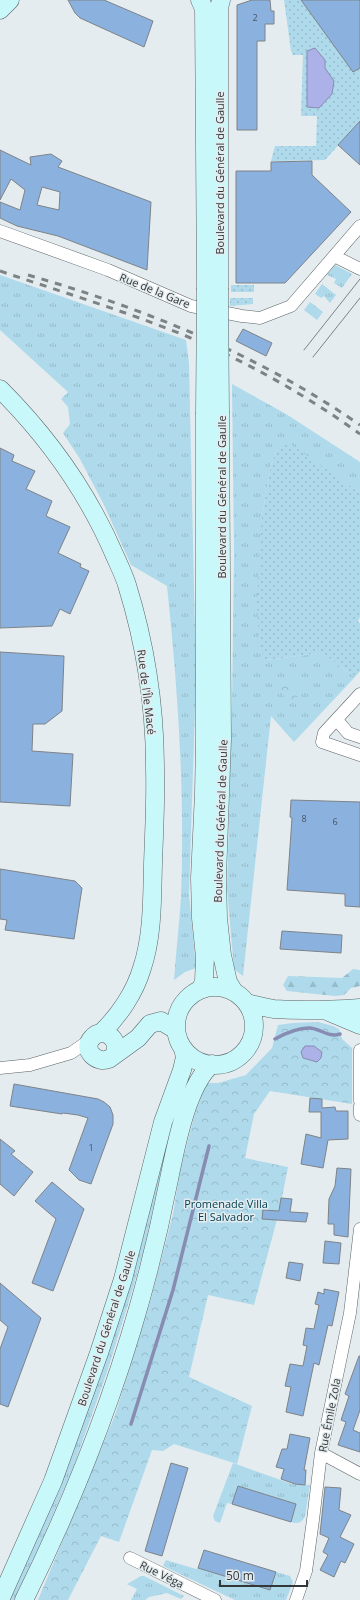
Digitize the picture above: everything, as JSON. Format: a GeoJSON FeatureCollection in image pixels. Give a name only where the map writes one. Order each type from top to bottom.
{"type":"FeatureCollection","features":[{"type":"Feature","properties":{"kind":"main road"},"geometry":{"type":"LineString","coordinates":[[0,10],[10,0]]}},
{"type":"Feature","properties":{"kind":"main road"},"geometry":{"type":"LineString","coordinates":[[201,0],[210,3],[220,0]]}},
{"type":"Feature","properties":{"kind":"main road","name":"Boulevard du Général de Gaulle"},"geometry":{"type":"LineString","coordinates":[[201,0],[204,9],[212,288]]}},
{"type":"Feature","properties":{"kind":"main road","name":"Boulevard du Général de Gaulle"},"geometry":{"type":"LineString","coordinates":[[201,989],[205,971],[200,878],[204,793],[212,413],[212,288],[220,0]]}},
{"type":"Feature","properties":{"kind":"main road","name":"Rue de l'Île Macé"},"geometry":{"type":"LineString","coordinates":[[0,389],[23,412],[73,477],[105,532],[126,584],[140,637],[150,690],[156,768],[152,898],[148,940],[143,965],[138,978],[127,1000],[104,1034]]}},
{"type":"Feature","properties":{"kind":"main road","name":"Boulevard du Général de Gaulle"},"geometry":{"type":"LineString","coordinates":[[212,413],[222,739],[217,878],[218,918],[222,955],[228,982],[240,997]]}},
{"type":"Feature","properties":{"kind":"main road"},"geometry":{"type":"LineString","coordinates":[[240,997],[253,1017],[253,1032],[248,1045],[239,1056],[226,1063],[212,1064],[196,1059],[183,1048],[176,1030],[177,1017],[181,1007],[190,996],[201,989],[211,987],[220,987],[240,997],[273,1009],[360,1009],[358,1015],[360,1025]]}},
{"type":"Feature","properties":{"kind":"main road"},"geometry":{"type":"LineString","coordinates":[[104,1034],[119,1037],[130,1034],[136,1030],[146,1017],[154,1011],[181,1007]]}},
{"type":"Feature","properties":{"kind":"main road"},"geometry":{"type":"LineString","coordinates":[[253,1032],[270,1020],[293,1010]]}},
{"type":"Feature","properties":{"kind":"main road"},"geometry":{"type":"LineString","coordinates":[[325,1010],[360,1025]]}},
{"type":"Feature","properties":{"kind":"main road"},"geometry":{"type":"LineString","coordinates":[[104,1034],[89,1050],[91,1055],[101,1061],[107,1060],[138,1038],[154,1022],[161,1021],[176,1030]]}},
{"type":"Feature","properties":{"kind":"main road"},"geometry":{"type":"LineString","coordinates":[[104,1034],[116,1046],[114,1055]]}},
{"type":"Feature","properties":{"kind":"main road","name":"Boulevard du Général de Gaulle"},"geometry":{"type":"LineString","coordinates":[[0,1600],[55,1474],[99,1354],[123,1279],[163,1122],[182,1070],[185,1057],[183,1048]]}},
{"type":"Feature","properties":{"kind":"main road","name":"Boulevard du Général de Gaulle"},"geometry":{"type":"LineString","coordinates":[[24,1600],[72,1494],[106,1409],[143,1289],[162,1216],[173,1161],[185,1114],[193,1091],[200,1078],[205,1070],[212,1064]]}},
{"type":"Feature","properties":{"kind":"street","name":"Rue de la Gare"},"geometry":{"type":"LineString","coordinates":[[0,231],[108,270],[191,306],[260,318],[291,306],[360,226]]}},
{"type":"Feature","properties":{"kind":"street"},"geometry":{"type":"LineString","coordinates":[[334,256],[360,269]]}},
{"type":"Feature","properties":{"kind":"street"},"geometry":{"type":"LineString","coordinates":[[360,694],[324,733],[322,742],[360,756]]}},
{"type":"Feature","properties":{"kind":"street"},"geometry":{"type":"LineString","coordinates":[[337,720],[348,733],[360,737]]}},
{"type":"Feature","properties":{"kind":"street","name":"Rue de l'Île Macé"},"geometry":{"type":"LineString","coordinates":[[0,1068],[30,1065],[71,1053],[104,1034]]}},
{"type":"Feature","properties":{"kind":"street"},"geometry":{"type":"LineString","coordinates":[[360,1050],[360,1101]]}},
{"type":"Feature","properties":{"kind":"street","name":"Rue de l'Île Macé"},"geometry":{"type":"LineString","coordinates":[[71,1053],[96,1059]]}},
{"type":"Feature","properties":{"kind":"street"},"geometry":{"type":"LineString","coordinates":[[360,1106],[360,1115]]}},
{"type":"Feature","properties":{"kind":"street","name":"Rue Émile Zola"},"geometry":{"type":"LineString","coordinates":[[296,1600],[306,1571],[314,1520],[320,1453],[350,1313],[360,1229]]}},
{"type":"Feature","properties":{"kind":"street"},"geometry":{"type":"LineString","coordinates":[[320,1453],[360,1474]]}},
{"type":"Feature","properties":{"kind":"street","name":"Rue Véga"},"geometry":{"type":"LineString","coordinates":[[130,1558],[215,1600]]}},
{"type":"Feature","properties":{"kind":"green space"},"geometry":{"type":"Polygon","coordinates":[[[284,0],[301,0],[353,72],[360,68],[360,121],[325,160],[271,161],[275,146],[316,146],[317,116],[301,116],[303,55],[293,55],[291,51],[284,0]]]}},
{"type":"Feature","properties":{"kind":"green space"},"geometry":{"type":"Polygon","coordinates":[[[335,265],[352,274],[342,288],[334,283],[336,279],[327,275],[335,265]]]}},
{"type":"Feature","properties":{"kind":"green space"},"geometry":{"type":"Polygon","coordinates":[[[0,275],[186,340],[189,363],[196,677],[189,894],[196,968],[185,972],[174,980],[181,898],[182,820],[180,742],[167,586],[131,565],[104,505],[80,459],[63,433],[70,424],[68,407],[61,399],[68,392],[0,330],[0,275]]]}},
{"type":"Feature","properties":{"kind":"green space"},"geometry":{"type":"Polygon","coordinates":[[[322,284],[336,295],[330,303],[324,296],[321,298],[315,294],[322,284]]]}},
{"type":"Feature","properties":{"kind":"green space"},"geometry":{"type":"Polygon","coordinates":[[[231,285],[254,285],[254,292],[231,292],[231,285]]]}},
{"type":"Feature","properties":{"kind":"green space"},"geometry":{"type":"Polygon","coordinates":[[[230,298],[253,298],[253,304],[230,306],[230,298]]]}},
{"type":"Feature","properties":{"kind":"green space"},"geometry":{"type":"Polygon","coordinates":[[[310,302],[323,312],[317,320],[304,310],[310,302]]]}},
{"type":"Feature","properties":{"kind":"green space"},"geometry":{"type":"Polygon","coordinates":[[[232,384],[286,414],[360,462],[360,493],[335,476],[277,450],[271,465],[262,516],[265,660],[322,653],[355,677],[294,742],[271,716],[243,976],[234,969],[227,889],[234,552],[232,384]]]}},
{"type":"Feature","properties":{"kind":"green space"},"geometry":{"type":"Polygon","coordinates":[[[289,443],[360,493],[360,617],[358,622],[360,623],[360,671],[355,677],[322,653],[265,660],[259,646],[257,599],[262,516],[271,465],[277,450],[282,444],[289,443]]]}},
{"type":"Feature","properties":{"kind":"green space"},"geometry":{"type":"Polygon","coordinates":[[[283,680],[295,681],[300,690],[298,696],[289,701],[280,692],[283,680]]]}},
{"type":"Feature","properties":{"kind":"green space"},"geometry":{"type":"Polygon","coordinates":[[[353,969],[360,970],[360,986],[351,988],[344,995],[335,996],[287,991],[283,985],[288,976],[342,978],[353,969]]]}},
{"type":"Feature","properties":{"kind":"green space","name":"Promenade Villa El Salvador"},"geometry":{"type":"Polygon","coordinates":[[[318,1022],[339,1029],[342,1039],[352,1048],[352,1104],[270,1091],[254,1114],[245,1158],[288,1167],[279,1212],[254,1305],[208,1295],[189,1377],[252,1406],[237,1464],[174,1444],[163,1451],[152,1450],[119,1542],[101,1536],[68,1600],[38,1600],[115,1415],[151,1299],[173,1214],[180,1171],[194,1117],[206,1083],[218,1083],[246,1075],[272,1048],[278,1025],[318,1022]]]}},
{"type":"Feature","properties":{"kind":"green space"},"geometry":{"type":"Polygon","coordinates":[[[187,1076],[189,1077],[167,1146],[144,1249],[107,1372],[73,1468],[42,1540],[14,1600],[8,1600],[187,1076]]]}},
{"type":"Feature","properties":{"kind":"green space"},"geometry":{"type":"Polygon","coordinates":[[[233,1463],[292,1484],[310,1485],[303,1520],[298,1523],[291,1522],[296,1504],[238,1486],[232,1504],[227,1503],[220,1523],[215,1521],[213,1516],[233,1463]]]}},
{"type":"Feature","properties":{"kind":"green space"},"geometry":{"type":"Polygon","coordinates":[[[166,1560],[270,1590],[276,1572],[290,1576],[293,1582],[286,1600],[235,1600],[163,1566],[166,1560]]]}},
{"type":"Feature","properties":{"kind":"green space"},"geometry":{"type":"Polygon","coordinates":[[[141,1576],[144,1576],[184,1596],[181,1599],[167,1593],[149,1597],[145,1600],[131,1600],[137,1589],[127,1584],[141,1576]]]}},
{"type":"Feature","properties":{"kind":"water"},"geometry":{"type":"Polygon","coordinates":[[[315,48],[325,60],[325,68],[334,81],[332,94],[319,108],[307,107],[307,51],[315,48]]]}},
{"type":"Feature","properties":{"kind":"water"},"geometry":{"type":"Polygon","coordinates":[[[305,1046],[314,1046],[322,1052],[321,1058],[317,1062],[303,1058],[301,1052],[305,1046]]]}},
{"type":"Feature","properties":{"kind":"building"},"geometry":{"type":"Polygon","coordinates":[[[68,0],[104,0],[153,21],[144,47],[80,18],[75,13],[68,0]]]}},
{"type":"Feature","properties":{"kind":"building"},"geometry":{"type":"Polygon","coordinates":[[[252,0],[270,0],[271,11],[274,11],[274,24],[265,24],[265,41],[257,41],[257,130],[237,130],[237,5],[252,0]]]}},
{"type":"Feature","properties":{"kind":"building"},"geometry":{"type":"Polygon","coordinates":[[[301,0],[360,0],[360,68],[353,72],[301,0]]]}},
{"type":"Feature","properties":{"kind":"building"},"geometry":{"type":"Polygon","coordinates":[[[360,121],[360,165],[338,145],[360,121]]]}},
{"type":"Feature","properties":{"kind":"building"},"geometry":{"type":"Polygon","coordinates":[[[0,150],[31,165],[30,157],[51,154],[62,161],[58,167],[151,202],[147,270],[58,236],[17,226],[0,218],[0,202],[20,210],[25,190],[11,179],[0,200],[0,150]],[[42,187],[37,205],[59,210],[60,192],[42,187]]]}},
{"type":"Feature","properties":{"kind":"building"},"geometry":{"type":"Polygon","coordinates":[[[312,161],[312,175],[351,212],[285,283],[236,283],[236,171],[271,171],[271,162],[312,161]]]}},
{"type":"Feature","properties":{"kind":"building"},"geometry":{"type":"Polygon","coordinates":[[[243,329],[272,343],[266,356],[236,341],[243,329]]]}},
{"type":"Feature","properties":{"kind":"building"},"geometry":{"type":"Polygon","coordinates":[[[0,448],[14,455],[12,461],[35,471],[26,489],[52,501],[46,516],[70,527],[58,553],[81,564],[80,567],[89,571],[70,614],[60,609],[52,626],[0,628],[0,448]]]}},
{"type":"Feature","properties":{"kind":"building"},"geometry":{"type":"Polygon","coordinates":[[[0,652],[64,656],[62,711],[45,724],[33,724],[32,751],[73,754],[70,806],[0,802],[0,652]]]}},
{"type":"Feature","properties":{"kind":"building"},"geometry":{"type":"Polygon","coordinates":[[[291,800],[360,802],[360,907],[345,906],[345,894],[287,890],[292,818],[290,817],[291,800]]]}},
{"type":"Feature","properties":{"kind":"building"},"geometry":{"type":"Polygon","coordinates":[[[0,869],[75,881],[82,888],[74,939],[5,930],[7,920],[0,919],[0,869]]]}},
{"type":"Feature","properties":{"kind":"building"},"geometry":{"type":"Polygon","coordinates":[[[282,931],[342,935],[341,953],[280,949],[282,931]]]}},
{"type":"Feature","properties":{"kind":"building"},"geometry":{"type":"Polygon","coordinates":[[[14,1084],[98,1099],[110,1107],[113,1115],[113,1124],[91,1184],[79,1180],[69,1170],[88,1118],[78,1115],[10,1106],[14,1084]]]}},
{"type":"Feature","properties":{"kind":"building"},"geometry":{"type":"Polygon","coordinates":[[[310,1098],[322,1099],[322,1108],[335,1107],[336,1111],[348,1111],[348,1139],[328,1140],[323,1168],[301,1164],[306,1134],[321,1138],[321,1112],[309,1112],[310,1098]]]}},
{"type":"Feature","properties":{"kind":"building"},"geometry":{"type":"Polygon","coordinates":[[[0,1139],[15,1151],[11,1154],[33,1172],[14,1196],[0,1184],[0,1139]]]}},
{"type":"Feature","properties":{"kind":"building"},"geometry":{"type":"Polygon","coordinates":[[[337,1168],[351,1169],[348,1237],[334,1235],[334,1224],[328,1224],[329,1199],[335,1186],[337,1168]]]}},
{"type":"Feature","properties":{"kind":"building"},"geometry":{"type":"Polygon","coordinates":[[[52,1182],[84,1209],[53,1291],[32,1283],[56,1219],[35,1201],[52,1182]]]}},
{"type":"Feature","properties":{"kind":"building"},"geometry":{"type":"Polygon","coordinates":[[[281,1198],[292,1199],[290,1212],[308,1213],[306,1222],[262,1219],[263,1210],[279,1211],[281,1198]]]}},
{"type":"Feature","properties":{"kind":"building"},"geometry":{"type":"Polygon","coordinates":[[[325,1241],[341,1243],[339,1264],[323,1263],[325,1241]]]}},
{"type":"Feature","properties":{"kind":"building"},"geometry":{"type":"Polygon","coordinates":[[[289,1262],[303,1264],[300,1281],[286,1278],[289,1262]]]}},
{"type":"Feature","properties":{"kind":"building"},"geometry":{"type":"Polygon","coordinates":[[[0,1283],[41,1318],[8,1407],[0,1404],[0,1349],[8,1327],[0,1320],[0,1283]]]}},
{"type":"Feature","properties":{"kind":"building"},"geometry":{"type":"Polygon","coordinates":[[[324,1289],[339,1292],[332,1326],[328,1325],[319,1365],[314,1363],[303,1416],[286,1412],[291,1387],[285,1386],[290,1364],[303,1366],[307,1346],[303,1345],[306,1328],[314,1329],[319,1305],[315,1304],[318,1292],[324,1294],[324,1289]]]}},
{"type":"Feature","properties":{"kind":"building"},"geometry":{"type":"Polygon","coordinates":[[[359,1356],[360,1410],[353,1430],[360,1433],[360,1452],[338,1445],[346,1422],[341,1420],[349,1396],[345,1394],[359,1356]]]}},
{"type":"Feature","properties":{"kind":"building"},"geometry":{"type":"Polygon","coordinates":[[[290,1434],[310,1438],[304,1470],[306,1470],[305,1485],[295,1484],[281,1479],[284,1469],[276,1467],[282,1449],[287,1449],[290,1434]]]}},
{"type":"Feature","properties":{"kind":"building"},"geometry":{"type":"Polygon","coordinates":[[[171,1463],[188,1468],[162,1556],[145,1551],[171,1463]]]}},
{"type":"Feature","properties":{"kind":"building"},"geometry":{"type":"Polygon","coordinates":[[[238,1486],[296,1504],[291,1522],[232,1504],[238,1486]]]}},
{"type":"Feature","properties":{"kind":"building"},"geometry":{"type":"Polygon","coordinates":[[[325,1487],[341,1488],[339,1510],[351,1515],[340,1537],[354,1544],[345,1563],[341,1561],[334,1577],[320,1570],[328,1555],[323,1552],[329,1538],[320,1534],[325,1487]]]}},
{"type":"Feature","properties":{"kind":"building"},"geometry":{"type":"Polygon","coordinates":[[[204,1550],[276,1572],[270,1590],[198,1568],[204,1550]]]}},
{"type":"Feature","properties":{"kind":"waterway"},"geometry":{"type":"LineString","coordinates":[[275,1039],[305,1028],[313,1028],[332,1035],[340,1034]]}},
{"type":"Feature","properties":{"kind":"waterway"},"geometry":{"type":"LineString","coordinates":[[131,1424],[173,1290],[209,1146]]}},
{"type":"Feature","properties":{"kind":"tram line"},"geometry":{"type":"LineString","coordinates":[[304,350],[360,279]]}},
{"type":"Feature","properties":{"kind":"tram line"},"geometry":{"type":"LineString","coordinates":[[313,357],[360,298]]}},
{"type":"Feature","properties":{"kind":"railway"},"geometry":{"type":"LineString","coordinates":[[0,271],[140,318],[209,346],[276,380],[319,406],[360,434]]}},
{"type":"Feature","properties":{"kind":"railway"},"geometry":{"type":"LineString","coordinates":[[28,275],[115,303],[200,336],[282,377],[322,400],[360,425]]}}]}
